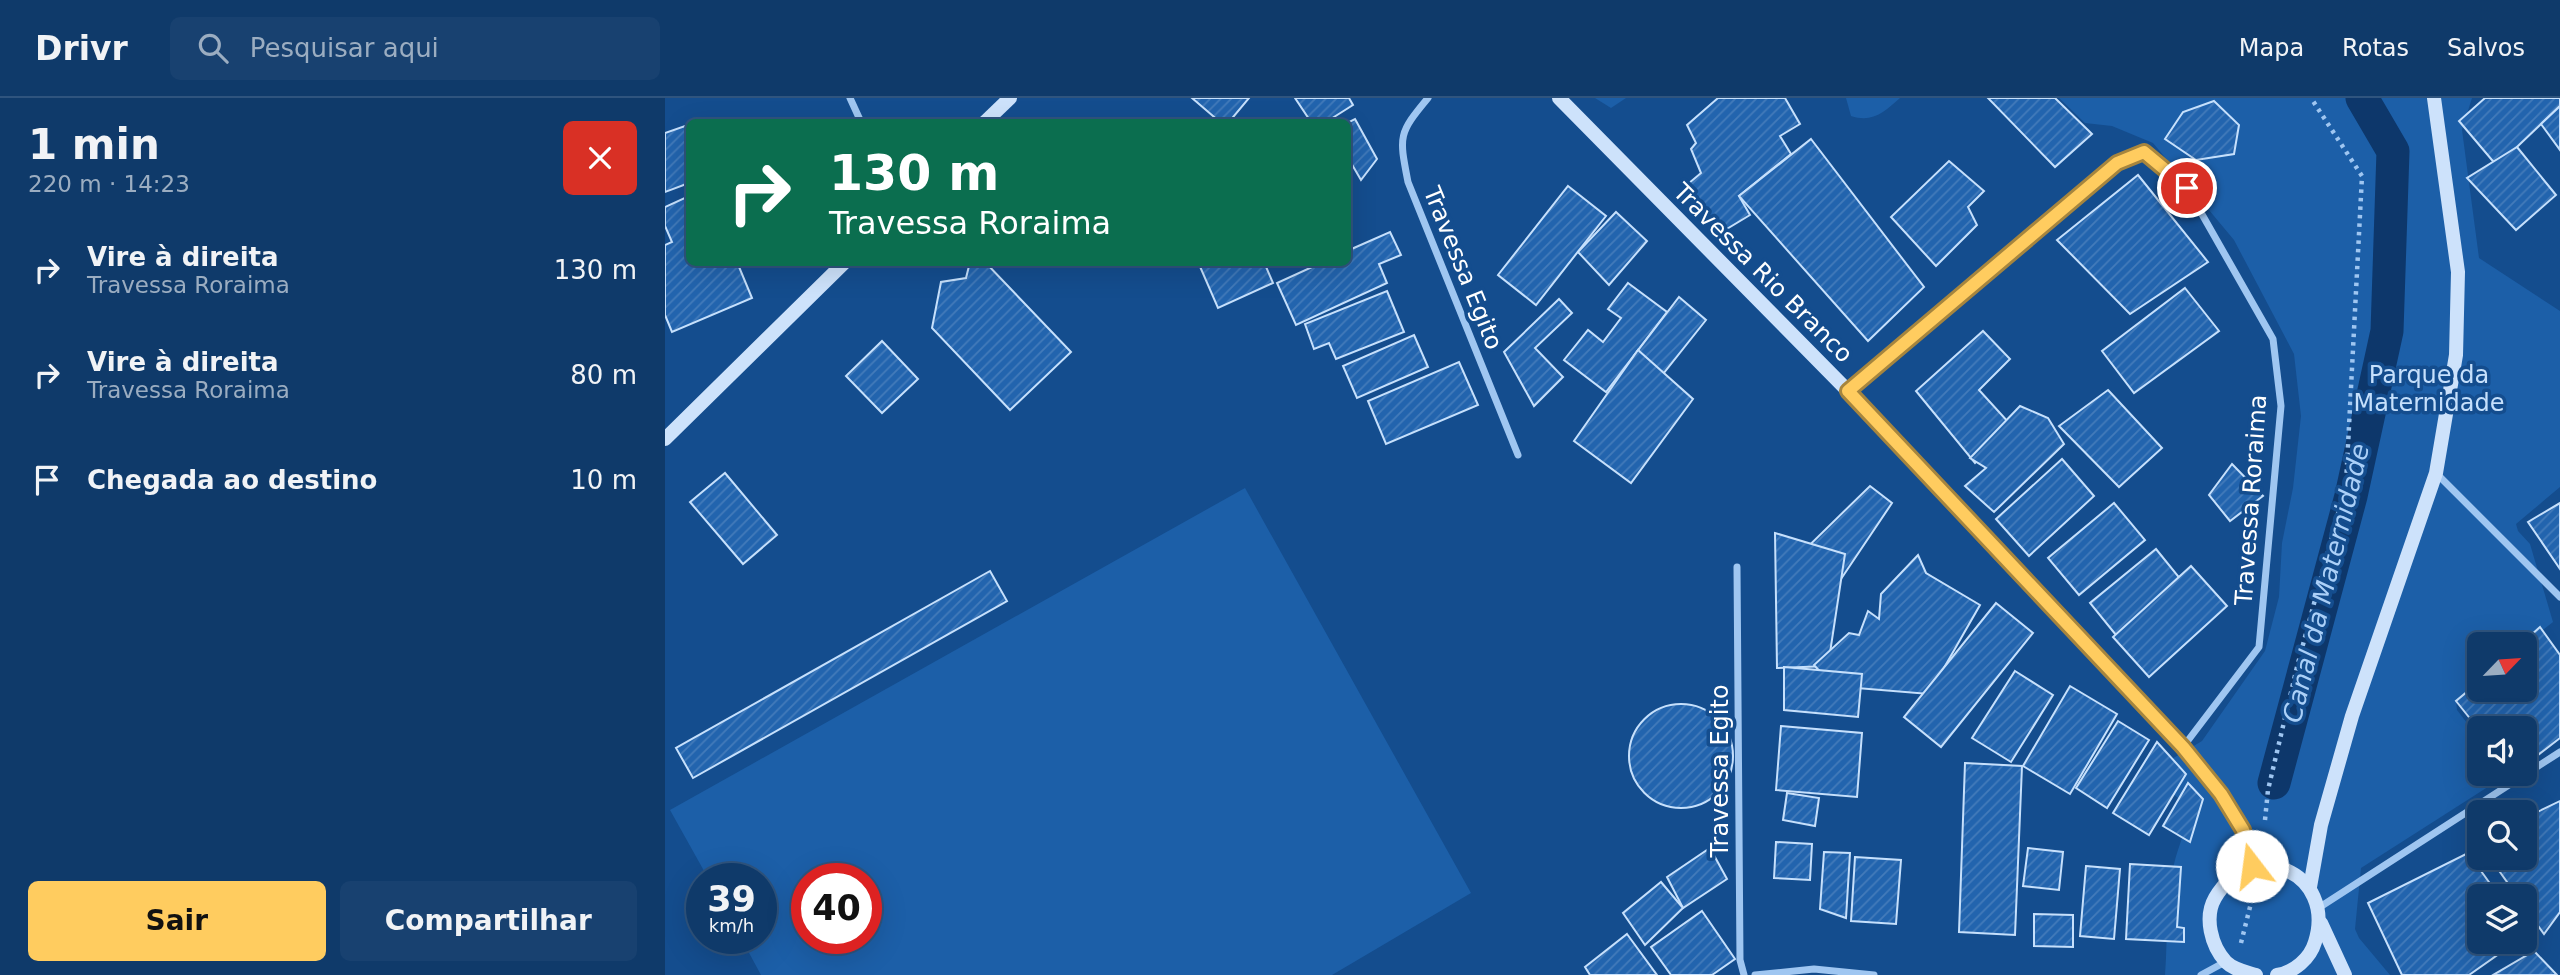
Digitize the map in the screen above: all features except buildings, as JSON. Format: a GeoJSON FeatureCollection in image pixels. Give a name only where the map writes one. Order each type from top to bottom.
{"type":"FeatureCollection","features":[{"type":"Feature","properties":{"kind":"street"},"geometry":{"type":"LineString","coordinates":[[850,98],[859,119]]}},
{"type":"Feature","properties":{"kind":"street"},"geometry":{"type":"LineString","coordinates":[[988,119],[1010,98]]}},
{"type":"Feature","properties":{"kind":"street","name":"Travessa Egito"},"geometry":{"type":"LineString","coordinates":[[1429,98],[1404,127],[1401,149],[1408,182],[1518,455]]}},
{"type":"Feature","properties":{"kind":"street","name":"Travessa Rio Branco"},"geometry":{"type":"LineString","coordinates":[[1559,98],[1848,391],[2183,747],[2221,794],[2243,830],[2256,866]]}},
{"type":"Feature","properties":{"kind":"street"},"geometry":{"type":"LineString","coordinates":[[2310,887],[2321,825],[2352,716],[2436,473],[2456,355],[2458,272],[2438,102]]}},
{"type":"Feature","properties":{"kind":"street","name":"Travessa Roraima"},"geometry":{"type":"LineString","coordinates":[[1848,391],[2117,163],[2144,152],[2187,188],[2273,339],[2281,406],[2259,646],[2183,747]]}},
{"type":"Feature","properties":{"kind":"street"},"geometry":{"type":"LineString","coordinates":[[665,439],[841,266]]}},
{"type":"Feature","properties":{"kind":"street"},"geometry":{"type":"LineString","coordinates":[[2436,473],[2560,597]]}},
{"type":"Feature","properties":{"kind":"street","name":"Travessa Egito"},"geometry":{"type":"LineString","coordinates":[[1737,567],[1740,960],[1744,975]]}},
{"type":"Feature","properties":{"kind":"street"},"geometry":{"type":"LineString","coordinates":[[2320,907],[2560,752]]}},
{"type":"Feature","properties":{"kind":"street"},"geometry":{"type":"LineString","coordinates":[[2256,975],[2231,965],[2210,936],[2211,906],[2226,880],[2256,866],[2284,868],[2310,887],[2320,907],[2321,923],[2312,952],[2289,974]]}},
{"type":"Feature","properties":{"kind":"street"},"geometry":{"type":"LineString","coordinates":[[2321,923],[2345,975]]}},
{"type":"Feature","properties":{"kind":"street"},"geometry":{"type":"LineString","coordinates":[[2201,975],[2231,965]]}},
{"type":"Feature","properties":{"kind":"street"},"geometry":{"type":"LineString","coordinates":[[1755,975],[1814,969],[1874,975]]}},
{"type":"Feature","properties":{"kind":"path"},"geometry":{"type":"LineString","coordinates":[[2231,965],[2256,866],[2268,790],[2346,484],[2362,176],[2311,98]]}},
{"type":"Feature","properties":{"kind":"green space"},"geometry":{"type":"Polygon","coordinates":[[[1595,98],[1626,98],[1611,108],[1595,98]]]}},
{"type":"Feature","properties":{"kind":"green space"},"geometry":{"type":"Polygon","coordinates":[[[1846,98],[1900,98],[1883,112],[1872,117],[1859,118],[1851,116],[1846,98]]]}},
{"type":"Feature","properties":{"kind":"green space","name":"Parque da Maternidade"},"geometry":{"type":"Polygon","coordinates":[[[2059,98],[2472,98],[2462,130],[2479,258],[2560,311],[2560,487],[2516,524],[2518,531],[2530,544],[2553,622],[2537,635],[2537,632],[2467,632],[2467,691],[2456,701],[2457,710],[2467,723],[2467,786],[2489,786],[2361,868],[2355,929],[2359,938],[2390,975],[2165,975],[2169,892],[2187,813],[2186,805],[2162,784],[2155,769],[2202,741],[2265,651],[2279,597],[2282,543],[2293,488],[2301,416],[2294,354],[2234,240],[2153,143],[2112,126],[2085,123],[2059,98]]]}},
{"type":"Feature","properties":{"kind":"green space"},"geometry":{"type":"Polygon","coordinates":[[[1245,488],[1471,893],[1332,975],[761,975],[750,954],[777,954],[777,863],[700,863],[670,810],[1245,488]]]}},
{"type":"Feature","properties":{"kind":"waterway","name":"Canal da Maternidade"},"geometry":{"type":"LineString","coordinates":[[2274,783],[2351,496],[2387,331],[2393,151],[2362,98]]}},
{"type":"Feature","properties":{"kind":"route"},"geometry":{"type":"LineString","coordinates":[[2187,188],[2144,152],[2117,163],[1848,391],[2183,747],[2221,794],[2243,830],[2252,866]]}}]}
